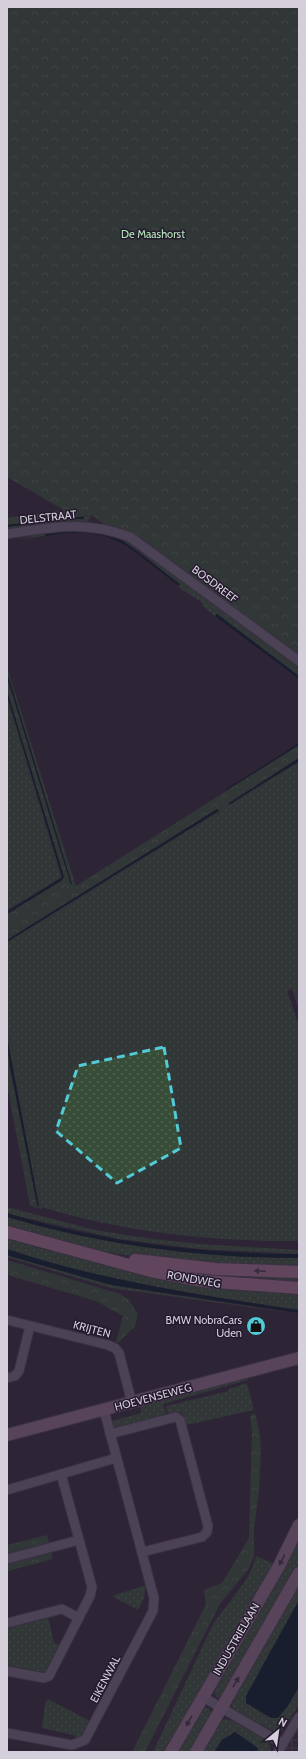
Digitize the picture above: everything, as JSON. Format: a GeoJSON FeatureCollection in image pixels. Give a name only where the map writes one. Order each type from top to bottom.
{"type":"FeatureCollection","features":[{"type":"Feature","properties":{"kind":"main road","name":"RONDWEG"},"geometry":{"type":"LineString","coordinates":[[7,1232],[151,1271],[203,1282],[299,1288]]}},
{"type":"Feature","properties":{"kind":"main road","name":"RONDWEG"},"geometry":{"type":"LineString","coordinates":[[92,1255],[216,1269],[299,1272]]}},
{"type":"Feature","properties":{"kind":"main road","name":"HOEVENSEWEG"},"geometry":{"type":"LineString","coordinates":[[7,1435],[299,1358]]}},
{"type":"Feature","properties":{"kind":"main road","name":"INDUSTRIELAAN"},"geometry":{"type":"LineString","coordinates":[[171,1752],[279,1566],[299,1525]]}},
{"type":"Feature","properties":{"kind":"main road","name":"INDUSTRIELAAN"},"geometry":{"type":"LineString","coordinates":[[196,1752],[299,1573]]}},
{"type":"Feature","properties":{"kind":"street","name":"DELSTRAAT"},"geometry":{"type":"LineString","coordinates":[[7,534],[65,525],[87,526],[114,531]]}},
{"type":"Feature","properties":{"kind":"street","name":"BOSDREEF"},"geometry":{"type":"LineString","coordinates":[[114,531],[130,537],[150,550],[299,661]]}},
{"type":"Feature","properties":{"kind":"street","name":"KRIJTEN"},"geometry":{"type":"LineString","coordinates":[[7,1320],[108,1344],[115,1348],[119,1353],[132,1403]]}},
{"type":"Feature","properties":{"kind":"street"},"geometry":{"type":"LineString","coordinates":[[7,1378],[15,1376],[19,1371],[30,1326]]}},
{"type":"Feature","properties":{"kind":"street","name":"EIKENWAL"},"geometry":{"type":"LineString","coordinates":[[7,1733],[72,1745],[85,1740],[153,1610],[154,1598],[104,1410]]}},
{"type":"Feature","properties":{"kind":"street"},"geometry":{"type":"LineString","coordinates":[[110,1434],[176,1417],[180,1420],[208,1526],[207,1532],[202,1537],[142,1552]]}},
{"type":"Feature","properties":{"kind":"street"},"geometry":{"type":"LineString","coordinates":[[7,1490],[116,1458]]}},
{"type":"Feature","properties":{"kind":"street"},"geometry":{"type":"LineString","coordinates":[[7,1671],[44,1678],[49,1676],[90,1596],[92,1587],[62,1474]]}},
{"type":"Feature","properties":{"kind":"street"},"geometry":{"type":"LineString","coordinates":[[7,1559],[79,1540]]}},
{"type":"Feature","properties":{"kind":"street"},"geometry":{"type":"LineString","coordinates":[[7,1623],[62,1609],[79,1618]]}},
{"type":"Feature","properties":{"kind":"street"},"geometry":{"type":"LineString","coordinates":[[203,1697],[283,1744]]}},
{"type":"Feature","properties":{"kind":"street"},"geometry":{"type":"LineString","coordinates":[[278,1752],[299,1717]]}},
{"type":"Feature","properties":{"kind":"highlighted area"},"geometry":{"type":"Polygon","coordinates":[[[164,1047],[181,1148],[117,1183],[56,1131],[78,1066],[164,1047]]]}},
{"type":"Feature","properties":{"kind":"shaded area"},"geometry":{"type":"Polygon","coordinates":[[[299,1712],[299,1752],[275,1752],[299,1712]]]}},
{"type":"Feature","properties":{"kind":"green space","name":"De Maashorst"},"geometry":{"type":"Polygon","coordinates":[[[7,7],[299,7],[299,674],[92,515],[7,525],[7,518],[64,510],[7,477],[7,7]]]}},
{"type":"Feature","properties":{"kind":"green space"},"geometry":{"type":"Polygon","coordinates":[[[92,514],[87,523],[7,531],[7,527],[66,519],[84,519],[84,517],[92,514]]]}},
{"type":"Feature","properties":{"kind":"green space"},"geometry":{"type":"Polygon","coordinates":[[[61,528],[100,530],[137,544],[299,664],[299,676],[217,614],[215,616],[203,606],[203,603],[178,587],[179,584],[145,556],[123,541],[95,532],[65,532],[14,540],[31,537],[7,539],[7,536],[61,528]]]}},
{"type":"Feature","properties":{"kind":"green space"},"geometry":{"type":"Polygon","coordinates":[[[7,667],[76,886],[299,745],[299,758],[228,804],[299,762],[7,944],[7,942],[219,810],[7,940],[7,914],[61,881],[64,877],[7,691],[7,677],[72,884],[7,672],[7,667]]]}},
{"type":"Feature","properties":{"kind":"green space"},"geometry":{"type":"Polygon","coordinates":[[[7,696],[62,877],[7,912],[61,877],[7,702],[7,696]]]}},
{"type":"Feature","properties":{"kind":"green space"},"geometry":{"type":"Polygon","coordinates":[[[7,702],[61,878],[7,910],[7,702]]]}},
{"type":"Feature","properties":{"kind":"green space"},"geometry":{"type":"Polygon","coordinates":[[[299,762],[299,1010],[292,989],[287,991],[299,1026],[299,1241],[235,1240],[169,1234],[104,1223],[72,1216],[42,1207],[7,1021],[7,944],[299,762]]]}},
{"type":"Feature","properties":{"kind":"green space"},"geometry":{"type":"Polygon","coordinates":[[[7,1021],[42,1209],[30,1206],[7,1085],[7,1049],[39,1206],[7,1037],[7,1021]]]}},
{"type":"Feature","properties":{"kind":"green space"},"geometry":{"type":"Polygon","coordinates":[[[7,1207],[95,1230],[152,1239],[200,1244],[299,1250],[299,1254],[200,1249],[119,1239],[13,1215],[7,1213],[7,1207]]]}},
{"type":"Feature","properties":{"kind":"green space"},"geometry":{"type":"Polygon","coordinates":[[[7,1217],[79,1235],[152,1248],[225,1256],[299,1258],[299,1269],[162,1261],[89,1249],[7,1228],[7,1217]]]}},
{"type":"Feature","properties":{"kind":"green space"},"geometry":{"type":"Polygon","coordinates":[[[7,1238],[38,1248],[206,1287],[299,1295],[299,1310],[152,1286],[79,1270],[7,1249],[7,1238]]]}},
{"type":"Feature","properties":{"kind":"green space"},"geometry":{"type":"Polygon","coordinates":[[[7,1255],[111,1285],[299,1314],[111,1288],[7,1257],[7,1255]]]}},
{"type":"Feature","properties":{"kind":"green space"},"geometry":{"type":"Polygon","coordinates":[[[7,1260],[120,1294],[129,1300],[138,1314],[135,1326],[118,1343],[116,1342],[123,1316],[96,1301],[7,1275],[7,1260]]]}},
{"type":"Feature","properties":{"kind":"green space"},"geometry":{"type":"Polygon","coordinates":[[[149,1268],[299,1275],[299,1282],[200,1277],[149,1268]]]}},
{"type":"Feature","properties":{"kind":"green space"},"geometry":{"type":"Polygon","coordinates":[[[246,1376],[248,1380],[163,1404],[167,1416],[117,1429],[113,1427],[112,1421],[141,1413],[140,1404],[246,1376]]]}},
{"type":"Feature","properties":{"kind":"green space"},"geometry":{"type":"Polygon","coordinates":[[[247,1383],[254,1410],[186,1425],[182,1412],[168,1416],[166,1406],[229,1391],[229,1389],[247,1383]]]}},
{"type":"Feature","properties":{"kind":"green space"},"geometry":{"type":"Polygon","coordinates":[[[255,1413],[261,1448],[259,1490],[254,1528],[254,1557],[248,1570],[220,1604],[145,1752],[132,1752],[206,1604],[204,1590],[222,1583],[249,1538],[252,1432],[250,1416],[255,1413]]]}},
{"type":"Feature","properties":{"kind":"green space"},"geometry":{"type":"Polygon","coordinates":[[[47,1535],[53,1559],[8,1571],[7,1545],[47,1535]]]}},
{"type":"Feature","properties":{"kind":"green space"},"geometry":{"type":"Polygon","coordinates":[[[299,1535],[299,1566],[223,1696],[221,1698],[216,1697],[214,1691],[228,1668],[228,1661],[299,1535]]]}},
{"type":"Feature","properties":{"kind":"green space"},"geometry":{"type":"Polygon","coordinates":[[[256,1556],[274,1564],[165,1752],[153,1752],[213,1624],[246,1580],[256,1556]]]}},
{"type":"Feature","properties":{"kind":"green space"},"geometry":{"type":"Polygon","coordinates":[[[299,1581],[299,1600],[246,1696],[246,1702],[271,1718],[287,1707],[299,1687],[299,1704],[284,1729],[275,1732],[233,1709],[231,1700],[299,1581]]]}},
{"type":"Feature","properties":{"kind":"green space"},"geometry":{"type":"Polygon","coordinates":[[[146,1585],[144,1598],[138,1610],[112,1596],[146,1585]]]}},
{"type":"Feature","properties":{"kind":"green space"},"geometry":{"type":"Polygon","coordinates":[[[48,1616],[54,1643],[62,1646],[46,1673],[38,1674],[38,1671],[7,1665],[7,1627],[48,1616]]]}},
{"type":"Feature","properties":{"kind":"green space"},"geometry":{"type":"Polygon","coordinates":[[[48,1699],[90,1721],[79,1740],[73,1735],[42,1728],[45,1704],[48,1699]]]}},
{"type":"Feature","properties":{"kind":"green space"},"geometry":{"type":"Polygon","coordinates":[[[203,1707],[209,1708],[212,1713],[191,1752],[175,1752],[203,1707]]]}},
{"type":"Feature","properties":{"kind":"green space"},"geometry":{"type":"Polygon","coordinates":[[[226,1719],[233,1721],[266,1740],[269,1743],[271,1752],[257,1752],[258,1748],[235,1733],[222,1740],[214,1752],[200,1752],[219,1721],[226,1719]]]}},
{"type":"Feature","properties":{"kind":"water"},"geometry":{"type":"Polygon","coordinates":[[[68,517],[84,517],[84,519],[66,519],[7,527],[7,525],[68,517]]]}},
{"type":"Feature","properties":{"kind":"water"},"geometry":{"type":"Polygon","coordinates":[[[74,530],[104,534],[122,540],[180,584],[179,586],[127,546],[105,536],[86,533],[66,533],[45,536],[45,534],[74,530]]]}},
{"type":"Feature","properties":{"kind":"water"},"geometry":{"type":"Polygon","coordinates":[[[217,614],[299,676],[299,679],[215,616],[217,614]]]}},
{"type":"Feature","properties":{"kind":"water"},"geometry":{"type":"Polygon","coordinates":[[[7,672],[72,884],[71,885],[7,677],[7,672]]]}},
{"type":"Feature","properties":{"kind":"water"},"geometry":{"type":"Polygon","coordinates":[[[7,691],[64,877],[61,881],[7,914],[7,912],[62,877],[7,696],[7,691]]]}},
{"type":"Feature","properties":{"kind":"water"},"geometry":{"type":"Polygon","coordinates":[[[299,743],[299,745],[225,790],[299,743]]]}},
{"type":"Feature","properties":{"kind":"water"},"geometry":{"type":"Polygon","coordinates":[[[299,758],[299,761],[229,805],[229,803],[299,758]]]}},
{"type":"Feature","properties":{"kind":"water"},"geometry":{"type":"Polygon","coordinates":[[[217,809],[219,811],[7,942],[7,940],[217,809]]]}},
{"type":"Feature","properties":{"kind":"water"},"geometry":{"type":"Polygon","coordinates":[[[7,1037],[39,1207],[37,1205],[10,1067],[7,1037]]]}},
{"type":"Feature","properties":{"kind":"water"},"geometry":{"type":"Polygon","coordinates":[[[7,1213],[78,1232],[115,1239],[189,1249],[226,1252],[299,1254],[299,1258],[225,1256],[152,1248],[43,1227],[7,1217],[7,1213]]]}},
{"type":"Feature","properties":{"kind":"water"},"geometry":{"type":"Polygon","coordinates":[[[7,1249],[79,1270],[115,1278],[188,1293],[299,1310],[299,1313],[111,1285],[7,1255],[7,1249]]]}},
{"type":"Feature","properties":{"kind":"water"},"geometry":{"type":"Polygon","coordinates":[[[299,1600],[299,1687],[287,1707],[278,1718],[271,1718],[246,1703],[246,1696],[299,1600]]]}},
{"type":"Feature","properties":{"kind":"water"},"geometry":{"type":"Polygon","coordinates":[[[235,1732],[258,1748],[257,1752],[214,1752],[222,1740],[235,1732]]]}},
{"type":"Feature","properties":{"kind":"place","name":"BMW NobraCars Uden"},"geometry":{"type":"Point","coordinates":[256,1326]}}]}
